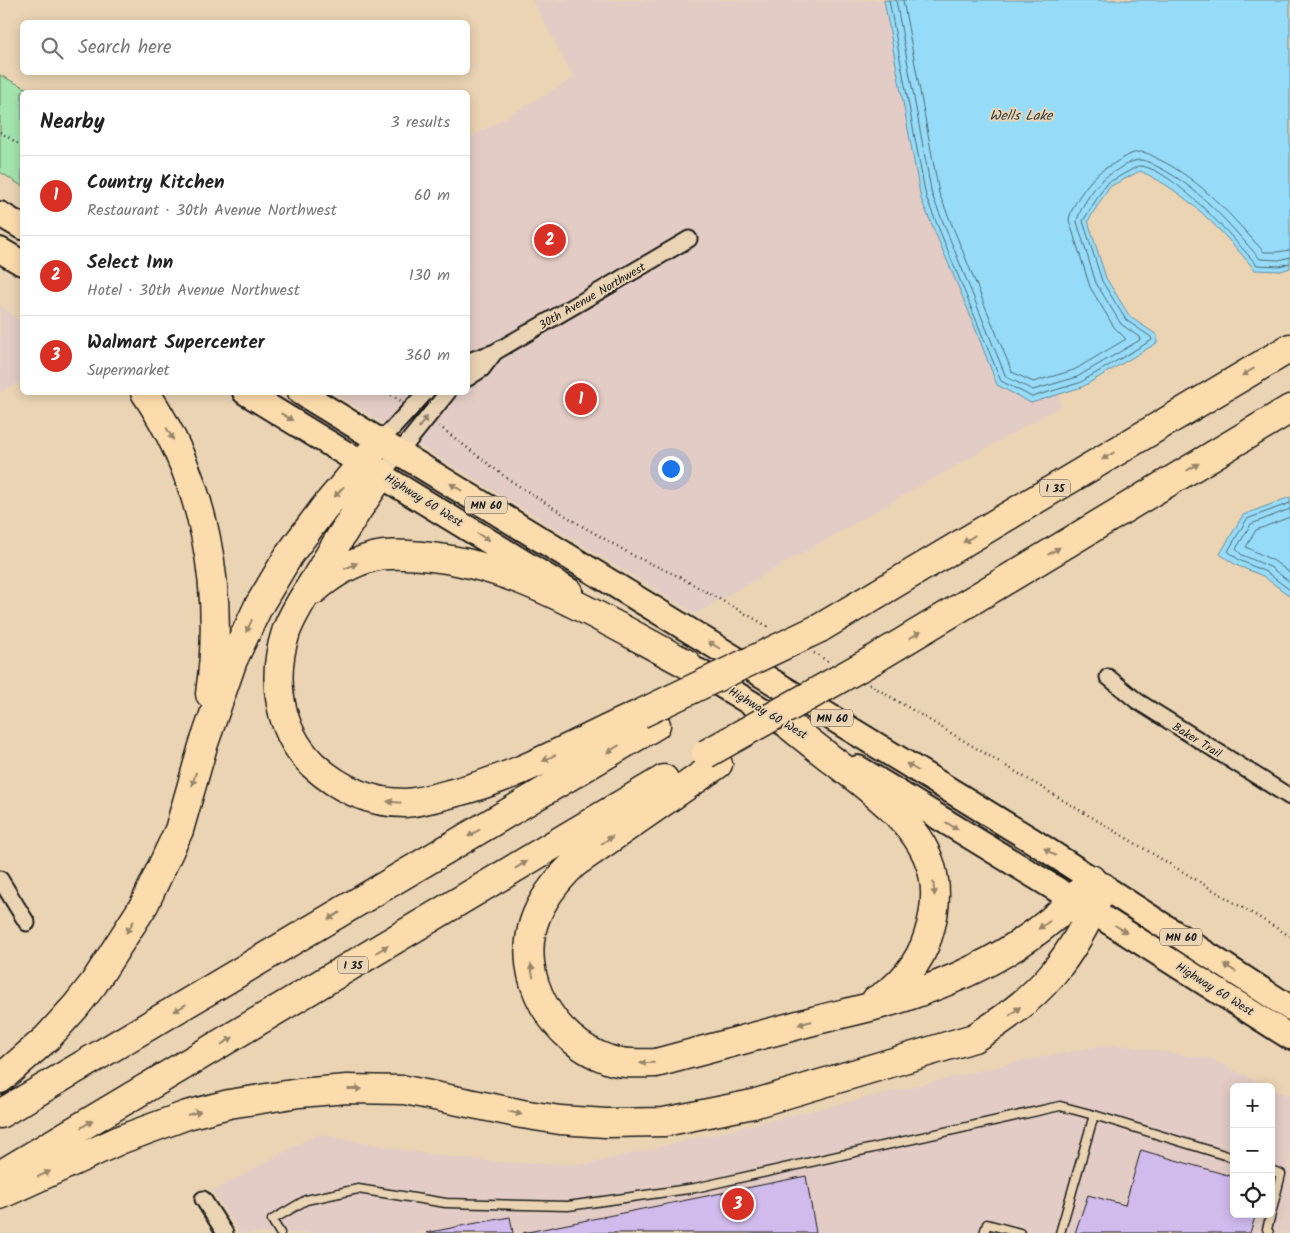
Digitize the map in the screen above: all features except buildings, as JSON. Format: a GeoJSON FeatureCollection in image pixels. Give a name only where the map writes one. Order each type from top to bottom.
{"type":"FeatureCollection","features":[{"type":"Feature","properties":{"kind":"highway","name":"I 35"},"geometry":{"type":"LineString","coordinates":[[648,719],[820,628],[1290,348]]}},
{"type":"Feature","properties":{"kind":"highway"},"geometry":{"type":"LineString","coordinates":[[147,395],[176,445],[193,486],[208,544],[215,600],[213,676],[202,746]]}},
{"type":"Feature","properties":{"kind":"highway"},"geometry":{"type":"LineString","coordinates":[[1083,906],[1048,924],[1003,953],[955,978],[904,997],[656,1063],[632,1064],[608,1060],[586,1050],[566,1035],[550,1017],[538,995],[532,972],[530,947],[534,922],[543,900],[557,880],[574,863],[712,759],[1290,409]]}},
{"type":"Feature","properties":{"kind":"highway"},"geometry":{"type":"LineString","coordinates":[[390,447],[373,469],[299,606],[286,631],[279,657],[278,685],[282,711],[292,736],[307,759],[328,779],[352,792],[378,800],[405,803],[432,799],[480,786],[526,770],[648,719]]}},
{"type":"Feature","properties":{"kind":"highway"},"geometry":{"type":"LineString","coordinates":[[0,1080],[47,1038],[76,1006],[94,983],[144,905],[179,830],[202,746],[233,660],[258,606],[289,556],[324,508],[373,469]]}},
{"type":"Feature","properties":{"kind":"highway"},"geometry":{"type":"LineString","coordinates":[[299,606],[326,580],[352,564],[373,557],[396,554],[435,557],[473,564],[510,574],[546,590],[688,664]]}},
{"type":"Feature","properties":{"kind":"highway"},"geometry":{"type":"LineString","coordinates":[[0,1114],[648,719]]}},
{"type":"Feature","properties":{"kind":"highway"},"geometry":{"type":"LineString","coordinates":[[791,727],[894,809],[924,848],[932,871],[935,897],[933,922],[925,946],[912,967],[896,986],[880,998],[852,1011]]}},
{"type":"Feature","properties":{"kind":"highway","name":"I 35"},"geometry":{"type":"LineString","coordinates":[[0,1175],[712,759]]}},
{"type":"Feature","properties":{"kind":"highway"},"geometry":{"type":"LineString","coordinates":[[0,1195],[122,1140],[187,1115],[229,1104],[299,1093],[348,1089],[405,1090],[522,1114],[606,1123],[664,1122],[753,1104],[974,1038],[1004,1020],[1032,998],[1069,954],[1083,906],[1097,883]]}},
{"type":"Feature","properties":{"kind":"main road"},"geometry":{"type":"LineString","coordinates":[[0,214],[20,226]]}},
{"type":"Feature","properties":{"kind":"main road"},"geometry":{"type":"LineString","coordinates":[[0,250],[20,262]]}},
{"type":"Feature","properties":{"kind":"main road","name":"Highway 60 West"},"geometry":{"type":"LineString","coordinates":[[250,395],[1083,906],[1290,1037]]}},
{"type":"Feature","properties":{"kind":"main road","name":"Highway 60 West"},"geometry":{"type":"LineString","coordinates":[[305,395],[1097,883],[1290,1008]]}},
{"type":"Feature","properties":{"kind":"street","name":"30th Avenue Northwest"},"geometry":{"type":"LineString","coordinates":[[470,360],[495,352],[689,239]]}},
{"type":"Feature","properties":{"kind":"street","name":"30th Avenue Northwest"},"geometry":{"type":"LineString","coordinates":[[470,377],[482,369],[495,352]]}},
{"type":"Feature","properties":{"kind":"street"},"geometry":{"type":"LineString","coordinates":[[390,447],[424,395]]}},
{"type":"Feature","properties":{"kind":"street"},"geometry":{"type":"LineString","coordinates":[[390,447],[445,395]]}},
{"type":"Feature","properties":{"kind":"street","name":"Baker Trail"},"geometry":{"type":"LineString","coordinates":[[1108,677],[1137,702],[1290,797]]}},
{"type":"Feature","properties":{"kind":"street"},"geometry":{"type":"LineString","coordinates":[[0,880],[28,923]]}},
{"type":"Feature","properties":{"kind":"street"},"geometry":{"type":"LineString","coordinates":[[204,1199],[225,1233]]}},
{"type":"Feature","properties":{"kind":"lane"},"geometry":{"type":"LineString","coordinates":[[280,1233],[272,1220],[306,1200],[358,1189],[446,1203],[568,1206],[695,1188],[1060,1106],[1230,1157]]}},
{"type":"Feature","properties":{"kind":"lane"},"geometry":{"type":"LineString","coordinates":[[1060,1233],[1094,1115]]}},
{"type":"Feature","properties":{"kind":"lane"},"geometry":{"type":"LineString","coordinates":[[1275,1171],[1290,1177]]}},
{"type":"Feature","properties":{"kind":"lane"},"geometry":{"type":"LineString","coordinates":[[1275,1199],[1282,1174]]}},
{"type":"Feature","properties":{"kind":"lane"},"geometry":{"type":"LineString","coordinates":[[1268,1233],[1270,1218]]}},
{"type":"Feature","properties":{"kind":"lane"},"geometry":{"type":"LineString","coordinates":[[984,1233],[986,1224],[1020,1233]]}},
{"type":"Feature","properties":{"kind":"path"},"geometry":{"type":"LineString","coordinates":[[0,132],[20,145]]}},
{"type":"Feature","properties":{"kind":"shaded area"},"geometry":{"type":"Polygon","coordinates":[[[532,0],[949,0],[1032,142],[1061,406],[695,614],[336,395],[470,395],[470,138],[574,78],[532,0]]]}},
{"type":"Feature","properties":{"kind":"shaded area"},"geometry":{"type":"Polygon","coordinates":[[[0,305],[20,321],[20,382],[0,392],[0,305]]]}},
{"type":"Feature","properties":{"kind":"shaded area"},"geometry":{"type":"Polygon","coordinates":[[[1112,1044],[1211,1059],[1260,1083],[1230,1083],[1230,1218],[1275,1218],[1275,1090],[1290,1097],[1290,1233],[239,1233],[213,1191],[317,1134],[432,1155],[507,1163],[588,1164],[1020,1061],[1112,1044]]]}},
{"type":"Feature","properties":{"kind":"green space"},"geometry":{"type":"Polygon","coordinates":[[[0,75],[29,90],[20,90],[20,185],[0,172],[0,75]]]}},
{"type":"Feature","properties":{"kind":"water","name":"Wells Lake"},"geometry":{"type":"Polygon","coordinates":[[[884,0],[1290,0],[1290,268],[1281,271],[1255,270],[1217,227],[1188,201],[1140,171],[1109,187],[1088,221],[1106,278],[1130,317],[1157,335],[1157,343],[1082,387],[1031,403],[997,385],[969,312],[921,199],[884,0]]]}},
{"type":"Feature","properties":{"kind":"water"},"geometry":{"type":"Polygon","coordinates":[[[1290,497],[1290,596],[1263,576],[1236,565],[1220,554],[1243,515],[1290,497]]]}},
{"type":"Feature","properties":{"kind":"place","name":"Select Inn"},"geometry":{"type":"Point","coordinates":[550,240]}},
{"type":"Feature","properties":{"kind":"place","name":"Country Kitchen"},"geometry":{"type":"Point","coordinates":[581,399]}},
{"type":"Feature","properties":{"kind":"place","name":"Walmart Supercenter"},"geometry":{"type":"Point","coordinates":[738,1204]}}]}
